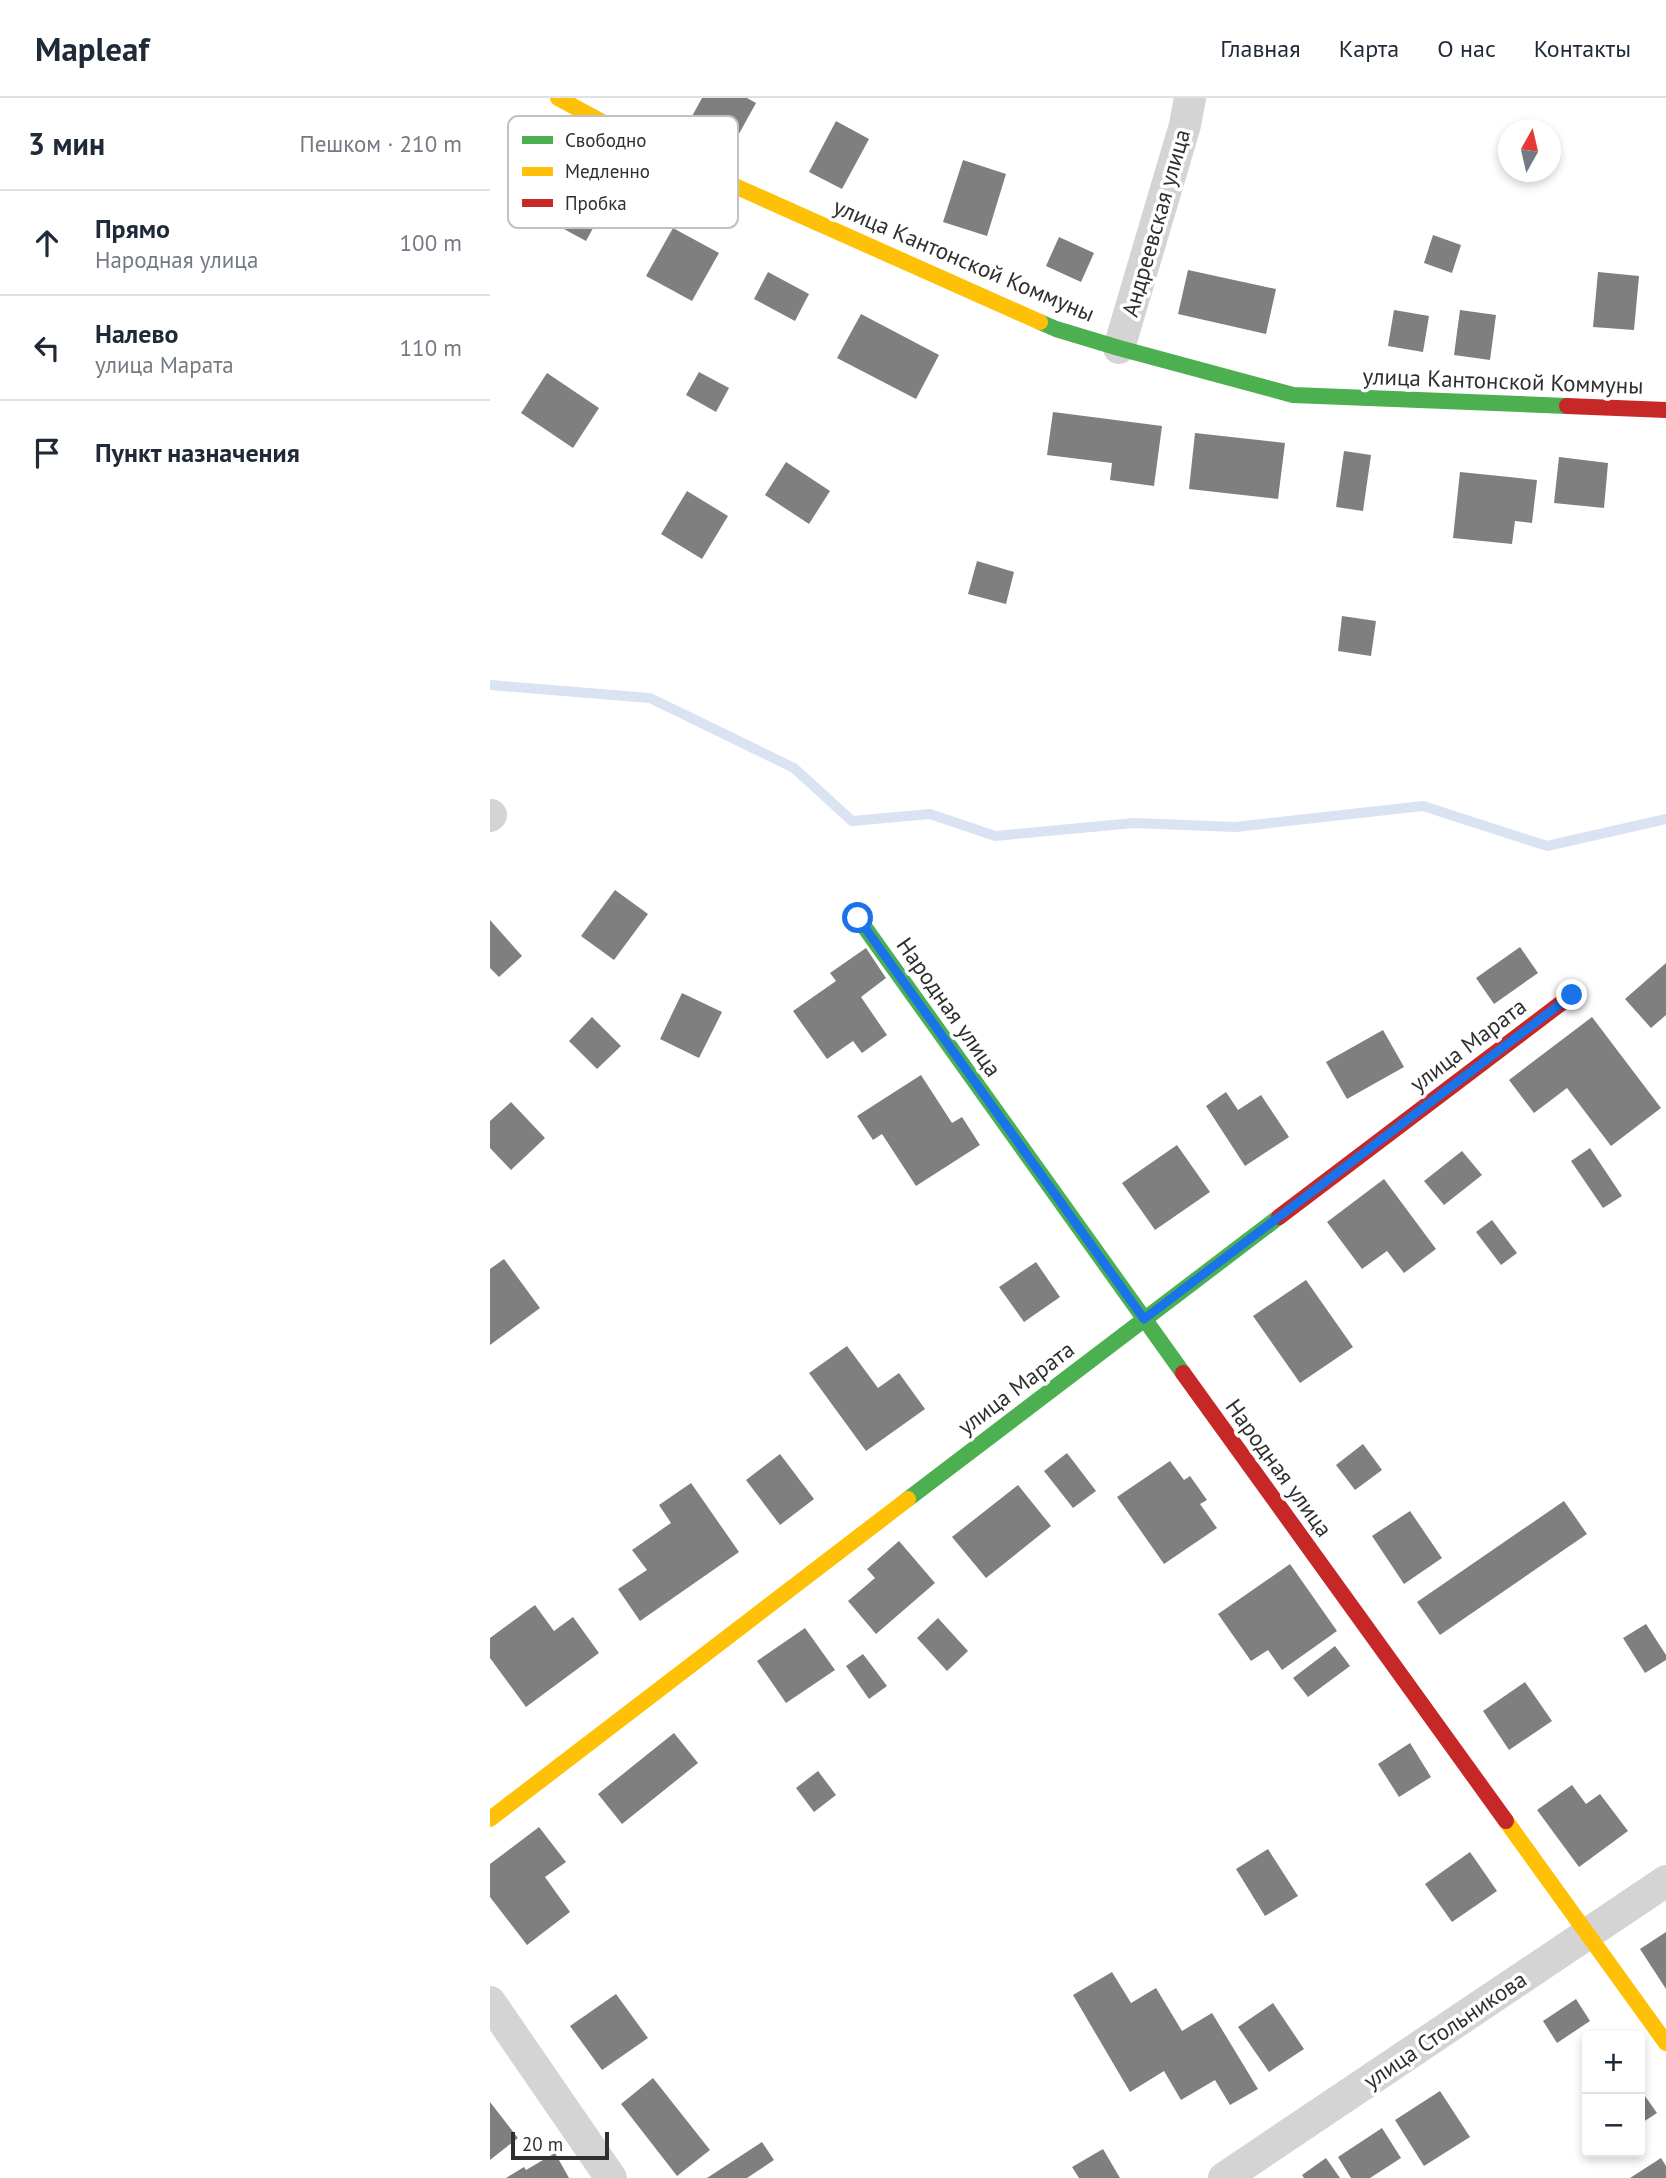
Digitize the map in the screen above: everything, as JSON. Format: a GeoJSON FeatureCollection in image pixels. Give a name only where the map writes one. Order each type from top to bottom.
{"type":"FeatureCollection","features":[{"type":"Feature","properties":{"kind":"street","name":"улица Кантонской Коммуны"},"geometry":{"type":"LineString","coordinates":[[558,98],[592,116]]}},
{"type":"Feature","properties":{"kind":"street","name":"Андреевская улица"},"geometry":{"type":"LineString","coordinates":[[1119,348],[1185,125],[1190,98]]}},
{"type":"Feature","properties":{"kind":"street","name":"улица Кантонской Коммуны"},"geometry":{"type":"LineString","coordinates":[[738,187],[1056,328],[1119,348],[1293,395],[1666,410]]}},
{"type":"Feature","properties":{"kind":"street","name":"Народная улица"},"geometry":{"type":"LineString","coordinates":[[858,918],[1666,2043]]}},
{"type":"Feature","properties":{"kind":"street","name":"улица Марата"},"geometry":{"type":"LineString","coordinates":[[490,1819],[1572,995]]}},
{"type":"Feature","properties":{"kind":"street","name":"улица Стольникова"},"geometry":{"type":"LineString","coordinates":[[1224,2178],[1666,1881]]}},
{"type":"Feature","properties":{"kind":"street"},"geometry":{"type":"LineString","coordinates":[[490,2002],[611,2178]]}},
{"type":"Feature","properties":{"kind":"building"},"geometry":{"type":"Polygon","coordinates":[[[702,98],[747,98],[756,103],[738,136],[738,116],[692,116],[702,98]]]}},
{"type":"Feature","properties":{"kind":"building"},"geometry":{"type":"Polygon","coordinates":[[[836,121],[869,139],[842,189],[809,172],[836,121]]]}},
{"type":"Feature","properties":{"kind":"building"},"geometry":{"type":"Polygon","coordinates":[[[963,160],[1006,174],[987,236],[943,222],[963,160]]]}},
{"type":"Feature","properties":{"kind":"building"},"geometry":{"type":"Polygon","coordinates":[[[562,228],[593,228],[586,241],[562,228]]]}},
{"type":"Feature","properties":{"kind":"building"},"geometry":{"type":"Polygon","coordinates":[[[673,228],[719,253],[692,301],[646,276],[673,228]]]}},
{"type":"Feature","properties":{"kind":"building"},"geometry":{"type":"Polygon","coordinates":[[[1433,235],[1461,245],[1452,273],[1424,263],[1433,235]]]}},
{"type":"Feature","properties":{"kind":"building"},"geometry":{"type":"Polygon","coordinates":[[[1059,237],[1094,253],[1081,282],[1046,266],[1059,237]]]}},
{"type":"Feature","properties":{"kind":"building"},"geometry":{"type":"Polygon","coordinates":[[[1188,270],[1276,289],[1266,334],[1178,314],[1188,270]]]}},
{"type":"Feature","properties":{"kind":"building"},"geometry":{"type":"Polygon","coordinates":[[[768,272],[809,294],[795,321],[754,299],[768,272]]]}},
{"type":"Feature","properties":{"kind":"building"},"geometry":{"type":"Polygon","coordinates":[[[1598,272],[1639,276],[1634,330],[1593,327],[1598,272]]]}},
{"type":"Feature","properties":{"kind":"building"},"geometry":{"type":"Polygon","coordinates":[[[1394,310],[1429,316],[1423,352],[1388,346],[1394,310]]]}},
{"type":"Feature","properties":{"kind":"building"},"geometry":{"type":"Polygon","coordinates":[[[1460,310],[1496,315],[1490,360],[1454,355],[1460,310]]]}},
{"type":"Feature","properties":{"kind":"building"},"geometry":{"type":"Polygon","coordinates":[[[861,314],[939,355],[916,399],[837,358],[861,314]]]}},
{"type":"Feature","properties":{"kind":"building"},"geometry":{"type":"Polygon","coordinates":[[[699,372],[729,388],[716,412],[686,395],[699,372]]]}},
{"type":"Feature","properties":{"kind":"building"},"geometry":{"type":"Polygon","coordinates":[[[547,373],[599,408],[573,448],[521,413],[547,373]]]}},
{"type":"Feature","properties":{"kind":"building"},"geometry":{"type":"Polygon","coordinates":[[[1053,412],[1162,426],[1154,486],[1110,480],[1112,463],[1047,455],[1053,412]]]}},
{"type":"Feature","properties":{"kind":"building"},"geometry":{"type":"Polygon","coordinates":[[[1195,433],[1285,443],[1278,499],[1189,489],[1195,433]]]}},
{"type":"Feature","properties":{"kind":"building"},"geometry":{"type":"Polygon","coordinates":[[[1344,451],[1371,455],[1363,511],[1336,507],[1344,451]]]}},
{"type":"Feature","properties":{"kind":"building"},"geometry":{"type":"Polygon","coordinates":[[[1559,457],[1608,463],[1604,508],[1554,503],[1559,457]]]}},
{"type":"Feature","properties":{"kind":"building"},"geometry":{"type":"Polygon","coordinates":[[[786,462],[830,491],[809,524],[765,495],[786,462]]]}},
{"type":"Feature","properties":{"kind":"building"},"geometry":{"type":"Polygon","coordinates":[[[1460,472],[1537,480],[1532,523],[1515,521],[1512,544],[1453,538],[1460,472]]]}},
{"type":"Feature","properties":{"kind":"building"},"geometry":{"type":"Polygon","coordinates":[[[687,491],[728,516],[702,559],[661,534],[687,491]]]}},
{"type":"Feature","properties":{"kind":"building"},"geometry":{"type":"Polygon","coordinates":[[[977,561],[1014,572],[1006,604],[968,594],[977,561]]]}},
{"type":"Feature","properties":{"kind":"building"},"geometry":{"type":"Polygon","coordinates":[[[1342,616],[1376,621],[1371,656],[1338,651],[1342,616]]]}},
{"type":"Feature","properties":{"kind":"building"},"geometry":{"type":"Polygon","coordinates":[[[615,890],[648,914],[614,960],[581,936],[615,890]]]}},
{"type":"Feature","properties":{"kind":"building"},"geometry":{"type":"Polygon","coordinates":[[[490,920],[522,956],[499,977],[490,968],[490,920]]]}},
{"type":"Feature","properties":{"kind":"building"},"geometry":{"type":"Polygon","coordinates":[[[1520,947],[1538,973],[1494,1004],[1476,978],[1520,947]]]}},
{"type":"Feature","properties":{"kind":"building"},"geometry":{"type":"Polygon","coordinates":[[[866,948],[886,978],[861,997],[887,1035],[862,1053],[853,1041],[827,1059],[793,1011],[836,981],[830,973],[866,948]]]}},
{"type":"Feature","properties":{"kind":"building"},"geometry":{"type":"Polygon","coordinates":[[[1666,963],[1666,1015],[1651,1028],[1625,999],[1666,963]]]}},
{"type":"Feature","properties":{"kind":"building"},"geometry":{"type":"Polygon","coordinates":[[[682,993],[722,1012],[699,1058],[660,1039],[682,993]]]}},
{"type":"Feature","properties":{"kind":"building"},"geometry":{"type":"Polygon","coordinates":[[[592,1017],[621,1046],[597,1069],[569,1041],[592,1017]]]}},
{"type":"Feature","properties":{"kind":"building"},"geometry":{"type":"Polygon","coordinates":[[[1592,1017],[1661,1108],[1611,1146],[1567,1088],[1534,1113],[1509,1080],[1592,1017]]]}},
{"type":"Feature","properties":{"kind":"building"},"geometry":{"type":"Polygon","coordinates":[[[1383,1030],[1404,1067],[1347,1099],[1326,1062],[1383,1030]]]}},
{"type":"Feature","properties":{"kind":"building"},"geometry":{"type":"Polygon","coordinates":[[[921,1075],[952,1123],[962,1117],[980,1145],[916,1186],[882,1134],[873,1140],[857,1116],[921,1075]]]}},
{"type":"Feature","properties":{"kind":"building"},"geometry":{"type":"Polygon","coordinates":[[[1226,1092],[1238,1110],[1261,1095],[1289,1137],[1245,1166],[1206,1106],[1226,1092]]]}},
{"type":"Feature","properties":{"kind":"building"},"geometry":{"type":"Polygon","coordinates":[[[511,1102],[545,1138],[511,1170],[490,1148],[490,1121],[511,1102]]]}},
{"type":"Feature","properties":{"kind":"building"},"geometry":{"type":"Polygon","coordinates":[[[1177,1145],[1210,1192],[1155,1230],[1122,1183],[1177,1145]]]}},
{"type":"Feature","properties":{"kind":"building"},"geometry":{"type":"Polygon","coordinates":[[[1590,1148],[1622,1196],[1603,1208],[1571,1161],[1590,1148]]]}},
{"type":"Feature","properties":{"kind":"building"},"geometry":{"type":"Polygon","coordinates":[[[1462,1151],[1482,1175],[1444,1205],[1424,1181],[1462,1151]]]}},
{"type":"Feature","properties":{"kind":"building"},"geometry":{"type":"Polygon","coordinates":[[[1384,1179],[1436,1249],[1404,1273],[1387,1251],[1362,1269],[1327,1222],[1384,1179]]]}},
{"type":"Feature","properties":{"kind":"building"},"geometry":{"type":"Polygon","coordinates":[[[1492,1220],[1517,1253],[1501,1265],[1476,1232],[1492,1220]]]}},
{"type":"Feature","properties":{"kind":"building"},"geometry":{"type":"Polygon","coordinates":[[[504,1259],[540,1308],[490,1345],[490,1269],[504,1259]]]}},
{"type":"Feature","properties":{"kind":"building"},"geometry":{"type":"Polygon","coordinates":[[[1036,1262],[1060,1297],[1024,1322],[999,1287],[1036,1262]]]}},
{"type":"Feature","properties":{"kind":"building"},"geometry":{"type":"Polygon","coordinates":[[[1306,1280],[1353,1347],[1300,1383],[1253,1316],[1306,1280]]]}},
{"type":"Feature","properties":{"kind":"building"},"geometry":{"type":"Polygon","coordinates":[[[847,1346],[878,1388],[899,1373],[925,1409],[866,1451],[809,1373],[847,1346]]]}},
{"type":"Feature","properties":{"kind":"building"},"geometry":{"type":"Polygon","coordinates":[[[1363,1444],[1382,1470],[1355,1490],[1336,1465],[1363,1444]]]}},
{"type":"Feature","properties":{"kind":"building"},"geometry":{"type":"Polygon","coordinates":[[[1067,1453],[1096,1491],[1073,1508],[1044,1471],[1067,1453]]]}},
{"type":"Feature","properties":{"kind":"building"},"geometry":{"type":"Polygon","coordinates":[[[780,1454],[814,1499],[780,1525],[746,1480],[780,1454]]]}},
{"type":"Feature","properties":{"kind":"building"},"geometry":{"type":"Polygon","coordinates":[[[1170,1461],[1184,1480],[1190,1476],[1207,1500],[1200,1504],[1217,1528],[1164,1564],[1117,1497],[1170,1461]]]}},
{"type":"Feature","properties":{"kind":"building"},"geometry":{"type":"Polygon","coordinates":[[[691,1483],[739,1552],[640,1621],[618,1589],[647,1570],[632,1550],[671,1523],[659,1505],[691,1483]]]}},
{"type":"Feature","properties":{"kind":"building"},"geometry":{"type":"Polygon","coordinates":[[[1018,1485],[1051,1526],[986,1578],[952,1537],[1018,1485]]]}},
{"type":"Feature","properties":{"kind":"building"},"geometry":{"type":"Polygon","coordinates":[[[1564,1501],[1587,1534],[1440,1635],[1417,1602],[1564,1501]]]}},
{"type":"Feature","properties":{"kind":"building"},"geometry":{"type":"Polygon","coordinates":[[[1410,1511],[1442,1558],[1404,1584],[1372,1536],[1410,1511]]]}},
{"type":"Feature","properties":{"kind":"building"},"geometry":{"type":"Polygon","coordinates":[[[899,1541],[935,1583],[876,1634],[848,1601],[875,1578],[867,1569],[899,1541]]]}},
{"type":"Feature","properties":{"kind":"building"},"geometry":{"type":"Polygon","coordinates":[[[1290,1564],[1337,1631],[1282,1670],[1268,1650],[1251,1661],[1218,1614],[1290,1564]]]}},
{"type":"Feature","properties":{"kind":"building"},"geometry":{"type":"Polygon","coordinates":[[[535,1605],[554,1631],[573,1617],[599,1653],[526,1707],[490,1658],[490,1638],[535,1605]]]}},
{"type":"Feature","properties":{"kind":"building"},"geometry":{"type":"Polygon","coordinates":[[[938,1618],[968,1651],[947,1671],[917,1638],[938,1618]]]}},
{"type":"Feature","properties":{"kind":"building"},"geometry":{"type":"Polygon","coordinates":[[[1646,1624],[1666,1655],[1666,1660],[1645,1673],[1623,1638],[1646,1624]]]}},
{"type":"Feature","properties":{"kind":"building"},"geometry":{"type":"Polygon","coordinates":[[[805,1628],[835,1670],[786,1703],[757,1661],[805,1628]]]}},
{"type":"Feature","properties":{"kind":"building"},"geometry":{"type":"Polygon","coordinates":[[[1335,1646],[1350,1666],[1308,1697],[1293,1678],[1335,1646]]]}},
{"type":"Feature","properties":{"kind":"building"},"geometry":{"type":"Polygon","coordinates":[[[863,1654],[887,1686],[869,1699],[846,1666],[863,1654]]]}},
{"type":"Feature","properties":{"kind":"building"},"geometry":{"type":"Polygon","coordinates":[[[1525,1682],[1552,1721],[1509,1750],[1483,1711],[1525,1682]]]}},
{"type":"Feature","properties":{"kind":"building"},"geometry":{"type":"Polygon","coordinates":[[[674,1733],[698,1763],[622,1824],[598,1794],[674,1733]]]}},
{"type":"Feature","properties":{"kind":"building"},"geometry":{"type":"Polygon","coordinates":[[[1410,1743],[1431,1777],[1399,1797],[1378,1764],[1410,1743]]]}},
{"type":"Feature","properties":{"kind":"building"},"geometry":{"type":"Polygon","coordinates":[[[818,1771],[836,1795],[814,1812],[796,1788],[818,1771]]]}},
{"type":"Feature","properties":{"kind":"building"},"geometry":{"type":"Polygon","coordinates":[[[1572,1785],[1586,1804],[1600,1794],[1628,1831],[1579,1867],[1537,1810],[1572,1785]]]}},
{"type":"Feature","properties":{"kind":"building"},"geometry":{"type":"Polygon","coordinates":[[[539,1827],[566,1862],[545,1877],[570,1912],[527,1945],[490,1897],[490,1864],[539,1827]]]}},
{"type":"Feature","properties":{"kind":"building"},"geometry":{"type":"Polygon","coordinates":[[[1268,1849],[1298,1896],[1265,1916],[1236,1869],[1268,1849]]]}},
{"type":"Feature","properties":{"kind":"building"},"geometry":{"type":"Polygon","coordinates":[[[1470,1852],[1497,1891],[1452,1922],[1425,1884],[1470,1852]]]}},
{"type":"Feature","properties":{"kind":"building"},"geometry":{"type":"Polygon","coordinates":[[[1666,1932],[1666,1989],[1640,1949],[1666,1932]]]}},
{"type":"Feature","properties":{"kind":"building"},"geometry":{"type":"Polygon","coordinates":[[[1112,1972],[1131,2003],[1156,1988],[1182,2031],[1212,2013],[1258,2089],[1230,2105],[1215,2080],[1181,2100],[1164,2071],[1130,2092],[1073,1995],[1112,1972]]]}},
{"type":"Feature","properties":{"kind":"building"},"geometry":{"type":"Polygon","coordinates":[[[616,1994],[648,2038],[602,2070],[570,2026],[616,1994]]]}},
{"type":"Feature","properties":{"kind":"building"},"geometry":{"type":"Polygon","coordinates":[[[1576,1999],[1590,2021],[1557,2043],[1543,2021],[1576,1999]]]}},
{"type":"Feature","properties":{"kind":"building"},"geometry":{"type":"Polygon","coordinates":[[[1273,2003],[1304,2049],[1269,2072],[1238,2027],[1273,2003]]]}},
{"type":"Feature","properties":{"kind":"building"},"geometry":{"type":"Polygon","coordinates":[[[653,2078],[710,2150],[677,2176],[621,2104],[653,2078]]]}},
{"type":"Feature","properties":{"kind":"building"},"geometry":{"type":"Polygon","coordinates":[[[1440,2091],[1470,2137],[1424,2166],[1395,2120],[1440,2091]]]}},
{"type":"Feature","properties":{"kind":"building"},"geometry":{"type":"Polygon","coordinates":[[[1645,2096],[1657,2113],[1645,2121],[1645,2096]]]}},
{"type":"Feature","properties":{"kind":"building"},"geometry":{"type":"Polygon","coordinates":[[[490,2102],[518,2138],[490,2160],[490,2102]]]}},
{"type":"Feature","properties":{"kind":"building"},"geometry":{"type":"Polygon","coordinates":[[[1382,2128],[1401,2158],[1370,2178],[1351,2178],[1338,2157],[1382,2128]]]}},
{"type":"Feature","properties":{"kind":"building"},"geometry":{"type":"Polygon","coordinates":[[[762,2142],[774,2160],[747,2178],[707,2178],[762,2142]]]}},
{"type":"Feature","properties":{"kind":"building"},"geometry":{"type":"Polygon","coordinates":[[[1103,2149],[1120,2178],[1079,2178],[1072,2167],[1103,2149]]]}},
{"type":"Feature","properties":{"kind":"building"},"geometry":{"type":"Polygon","coordinates":[[[555,2153],[569,2178],[506,2178],[524,2167],[526,2170],[555,2153]]]}},
{"type":"Feature","properties":{"kind":"building"},"geometry":{"type":"Polygon","coordinates":[[[1326,2158],[1340,2178],[1304,2178],[1302,2175],[1326,2158]]]}},
{"type":"Feature","properties":{"kind":"building"},"geometry":{"type":"Polygon","coordinates":[[[1661,2158],[1666,2166],[1666,2178],[1630,2178],[1661,2158]]]}},
{"type":"Feature","properties":{"kind":"waterway"},"geometry":{"type":"LineString","coordinates":[[490,685],[650,698],[794,768],[852,821],[930,814],[995,836],[1134,823],[1235,827],[1423,806],[1547,846],[1666,819]]}},
{"type":"Feature","properties":{"kind":"traffic: fast"},"geometry":{"type":"LineString","coordinates":[[1040,322],[1119,348],[1293,395],[1567,406]]}},
{"type":"Feature","properties":{"kind":"traffic: fast"},"geometry":{"type":"LineString","coordinates":[[858,918],[1183,1373]]}},
{"type":"Feature","properties":{"kind":"traffic: fast"},"geometry":{"type":"LineString","coordinates":[[908,1499],[1279,1217]]}},
{"type":"Feature","properties":{"kind":"traffic: slow"},"geometry":{"type":"LineString","coordinates":[[558,98],[591,116]]}},
{"type":"Feature","properties":{"kind":"traffic: slow"},"geometry":{"type":"LineString","coordinates":[[738,187],[1040,322]]}},
{"type":"Feature","properties":{"kind":"traffic: slow"},"geometry":{"type":"LineString","coordinates":[[490,1819],[908,1499]]}},
{"type":"Feature","properties":{"kind":"traffic: slow"},"geometry":{"type":"LineString","coordinates":[[1506,1821],[1666,2043]]}},
{"type":"Feature","properties":{"kind":"traffic: jam"},"geometry":{"type":"LineString","coordinates":[[1567,406],[1666,410]]}},
{"type":"Feature","properties":{"kind":"traffic: jam"},"geometry":{"type":"LineString","coordinates":[[1279,1217],[1572,995]]}},
{"type":"Feature","properties":{"kind":"traffic: jam"},"geometry":{"type":"LineString","coordinates":[[1183,1373],[1506,1821]]}},
{"type":"Feature","properties":{"kind":"route"},"geometry":{"type":"LineString","coordinates":[[858,918],[1144,1319],[1572,995]]}}]}
